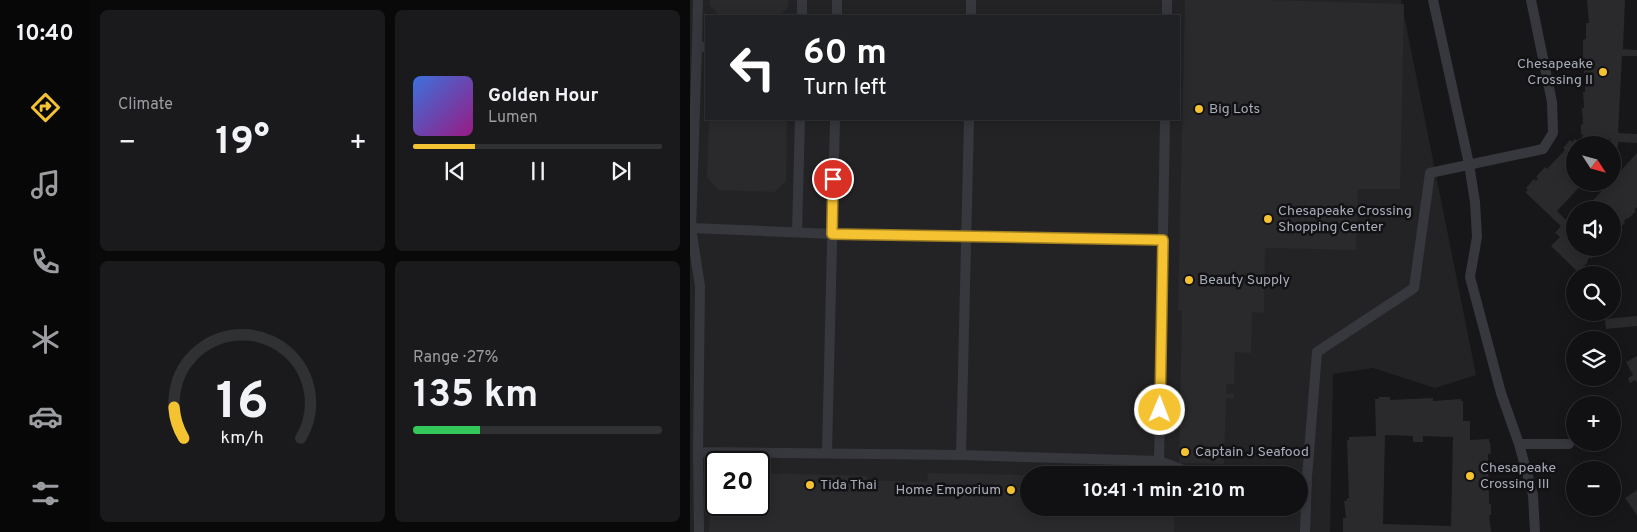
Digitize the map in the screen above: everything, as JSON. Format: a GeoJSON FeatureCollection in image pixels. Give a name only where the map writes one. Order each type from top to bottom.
{"type":"FeatureCollection","features":[{"type":"Feature","properties":{"kind":"lane"},"geometry":{"type":"LineString","coordinates":[[698,0],[702,47],[692,228],[700,286],[699,532]]}},
{"type":"Feature","properties":{"kind":"lane"},"geometry":{"type":"LineString","coordinates":[[802,0],[802,15]]}},
{"type":"Feature","properties":{"kind":"lane"},"geometry":{"type":"LineString","coordinates":[[837,15],[838,0]]}},
{"type":"Feature","properties":{"kind":"lane"},"geometry":{"type":"LineString","coordinates":[[971,0],[971,15]]}},
{"type":"Feature","properties":{"kind":"lane"},"geometry":{"type":"LineString","coordinates":[[1166,15],[1167,0]]}},
{"type":"Feature","properties":{"kind":"lane"},"geometry":{"type":"LineString","coordinates":[[1433,0],[1469,164],[1475,202],[1477,237],[1470,277],[1501,393],[1520,444],[1533,495],[1535,532]]}},
{"type":"Feature","properties":{"kind":"lane"},"geometry":{"type":"LineString","coordinates":[[1304,466],[1317,352],[1414,288],[1430,173],[1542,149],[1554,133],[1552,102],[1531,0]]}},
{"type":"Feature","properties":{"kind":"lane"},"geometry":{"type":"LineString","coordinates":[[797,232],[800,120]]}},
{"type":"Feature","properties":{"kind":"lane"},"geometry":{"type":"LineString","coordinates":[[827,454],[835,120]]}},
{"type":"Feature","properties":{"kind":"lane"},"geometry":{"type":"LineString","coordinates":[[961,455],[969,120]]}},
{"type":"Feature","properties":{"kind":"lane"},"geometry":{"type":"LineString","coordinates":[[1159,461],[1165,120]]}},
{"type":"Feature","properties":{"kind":"lane"},"geometry":{"type":"LineString","coordinates":[[692,228],[832,234],[1163,240]]}},
{"type":"Feature","properties":{"kind":"lane"},"geometry":{"type":"LineString","coordinates":[[1520,444],[1566,444]]}},
{"type":"Feature","properties":{"kind":"lane"},"geometry":{"type":"LineString","coordinates":[[698,452],[961,455],[1159,461],[1173,466]]}},
{"type":"Feature","properties":{"kind":"lane"},"geometry":{"type":"LineString","coordinates":[[1304,516],[1305,532]]}},
{"type":"Feature","properties":{"kind":"shaded area"},"geometry":{"type":"Polygon","coordinates":[[[690,0],[1401,0],[1476,375],[1435,388],[1373,368],[1333,374],[1330,532],[690,532],[690,0]]]}},
{"type":"Feature","properties":{"kind":"building"},"geometry":{"type":"Polygon","coordinates":[[[710,0],[788,0],[788,7],[781,15],[719,15],[710,6],[710,0]]]}},
{"type":"Feature","properties":{"kind":"building","name":"Chesapeake Crossing Shopping Center"},"geometry":{"type":"Polygon","coordinates":[[[1185,0],[1270,0],[1404,4],[1400,189],[1358,189],[1356,250],[1265,248],[1264,313],[1252,312],[1251,353],[1235,352],[1234,384],[1226,384],[1226,394],[1234,394],[1234,399],[1226,398],[1224,464],[1179,463],[1182,311],[1178,311],[1185,0]]]}},
{"type":"Feature","properties":{"kind":"building","name":"Chesapeake Crossing II"},"geometry":{"type":"Polygon","coordinates":[[[1587,0],[1625,0],[1623,49],[1637,50],[1637,56],[1622,56],[1618,133],[1637,134],[1637,143],[1621,142],[1621,136],[1581,135],[1581,124],[1583,125],[1582,108],[1584,108],[1583,92],[1585,92],[1583,40],[1586,39],[1586,23],[1589,23],[1587,0]]]}},
{"type":"Feature","properties":{"kind":"building"},"geometry":{"type":"Polygon","coordinates":[[[709,120],[787,120],[786,181],[774,192],[718,190],[707,178],[709,120]]]}},
{"type":"Feature","properties":{"kind":"building"},"geometry":{"type":"Polygon","coordinates":[[[1566,145],[1566,191],[1576,191],[1557,211],[1566,220],[1566,256],[1594,256],[1591,259],[1590,257],[1584,266],[1572,266],[1551,246],[1560,237],[1555,233],[1561,226],[1525,192],[1534,179],[1536,181],[1538,178],[1536,177],[1545,167],[1547,169],[1565,150],[1563,148],[1566,145]]]}},
{"type":"Feature","properties":{"kind":"building"},"geometry":{"type":"Polygon","coordinates":[[[1637,153],[1637,207],[1634,210],[1636,211],[1621,226],[1621,201],[1592,201],[1602,191],[1621,191],[1621,170],[1637,153]]]}},
{"type":"Feature","properties":{"kind":"building"},"geometry":{"type":"Polygon","coordinates":[[[1637,316],[1637,326],[1606,329],[1605,321],[1621,321],[1621,318],[1637,316]]]}},
{"type":"Feature","properties":{"kind":"building"},"geometry":{"type":"Polygon","coordinates":[[[1637,356],[1637,383],[1635,380],[1630,383],[1628,378],[1633,375],[1626,362],[1637,356]]]}},
{"type":"Feature","properties":{"kind":"building","name":"Chesapeake Crossing III"},"geometry":{"type":"Polygon","coordinates":[[[1379,397],[1390,397],[1390,400],[1433,398],[1433,401],[1461,399],[1463,401],[1463,421],[1470,421],[1470,440],[1489,439],[1490,442],[1491,454],[1488,454],[1491,532],[1343,532],[1343,518],[1346,518],[1344,501],[1347,501],[1346,499],[1349,498],[1347,440],[1349,440],[1349,437],[1376,436],[1375,399],[1379,399],[1379,397]],[[1385,435],[1383,524],[1451,526],[1453,437],[1423,436],[1423,442],[1413,442],[1413,436],[1385,435]]]}},
{"type":"Feature","properties":{"kind":"building"},"geometry":{"type":"Polygon","coordinates":[[[770,473],[867,476],[867,480],[927,482],[928,473],[1020,475],[1020,516],[1175,516],[1174,532],[709,532],[710,516],[770,516],[770,473]]]}},
{"type":"Feature","properties":{"kind":"building"},"geometry":{"type":"Polygon","coordinates":[[[1637,490],[1637,515],[1625,498],[1637,490]]]}},
{"type":"Feature","properties":{"kind":"place","name":"Chesapeake Crossing II"},"geometry":{"type":"Point","coordinates":[1603,72]}},
{"type":"Feature","properties":{"kind":"place","name":"Big Lots"},"geometry":{"type":"Point","coordinates":[1199,109]}},
{"type":"Feature","properties":{"kind":"place","name":"Chesapeake Crossing Shopping Center"},"geometry":{"type":"Point","coordinates":[1268,219]}},
{"type":"Feature","properties":{"kind":"place","name":"Beauty Supply"},"geometry":{"type":"Point","coordinates":[1189,280]}},
{"type":"Feature","properties":{"kind":"place","name":"Captain J Seafood"},"geometry":{"type":"Point","coordinates":[1185,452]}},
{"type":"Feature","properties":{"kind":"place","name":"Chesapeake Crossing III"},"geometry":{"type":"Point","coordinates":[1470,476]}},
{"type":"Feature","properties":{"kind":"place","name":"Tida Thai"},"geometry":{"type":"Point","coordinates":[810,485]}},
{"type":"Feature","properties":{"kind":"place","name":"Home Emporium"},"geometry":{"type":"Point","coordinates":[1011,490]}},
{"type":"Feature","properties":{"kind":"route"},"geometry":{"type":"LineString","coordinates":[[833,179],[832,234],[1163,240],[1160,410]]}}]}
